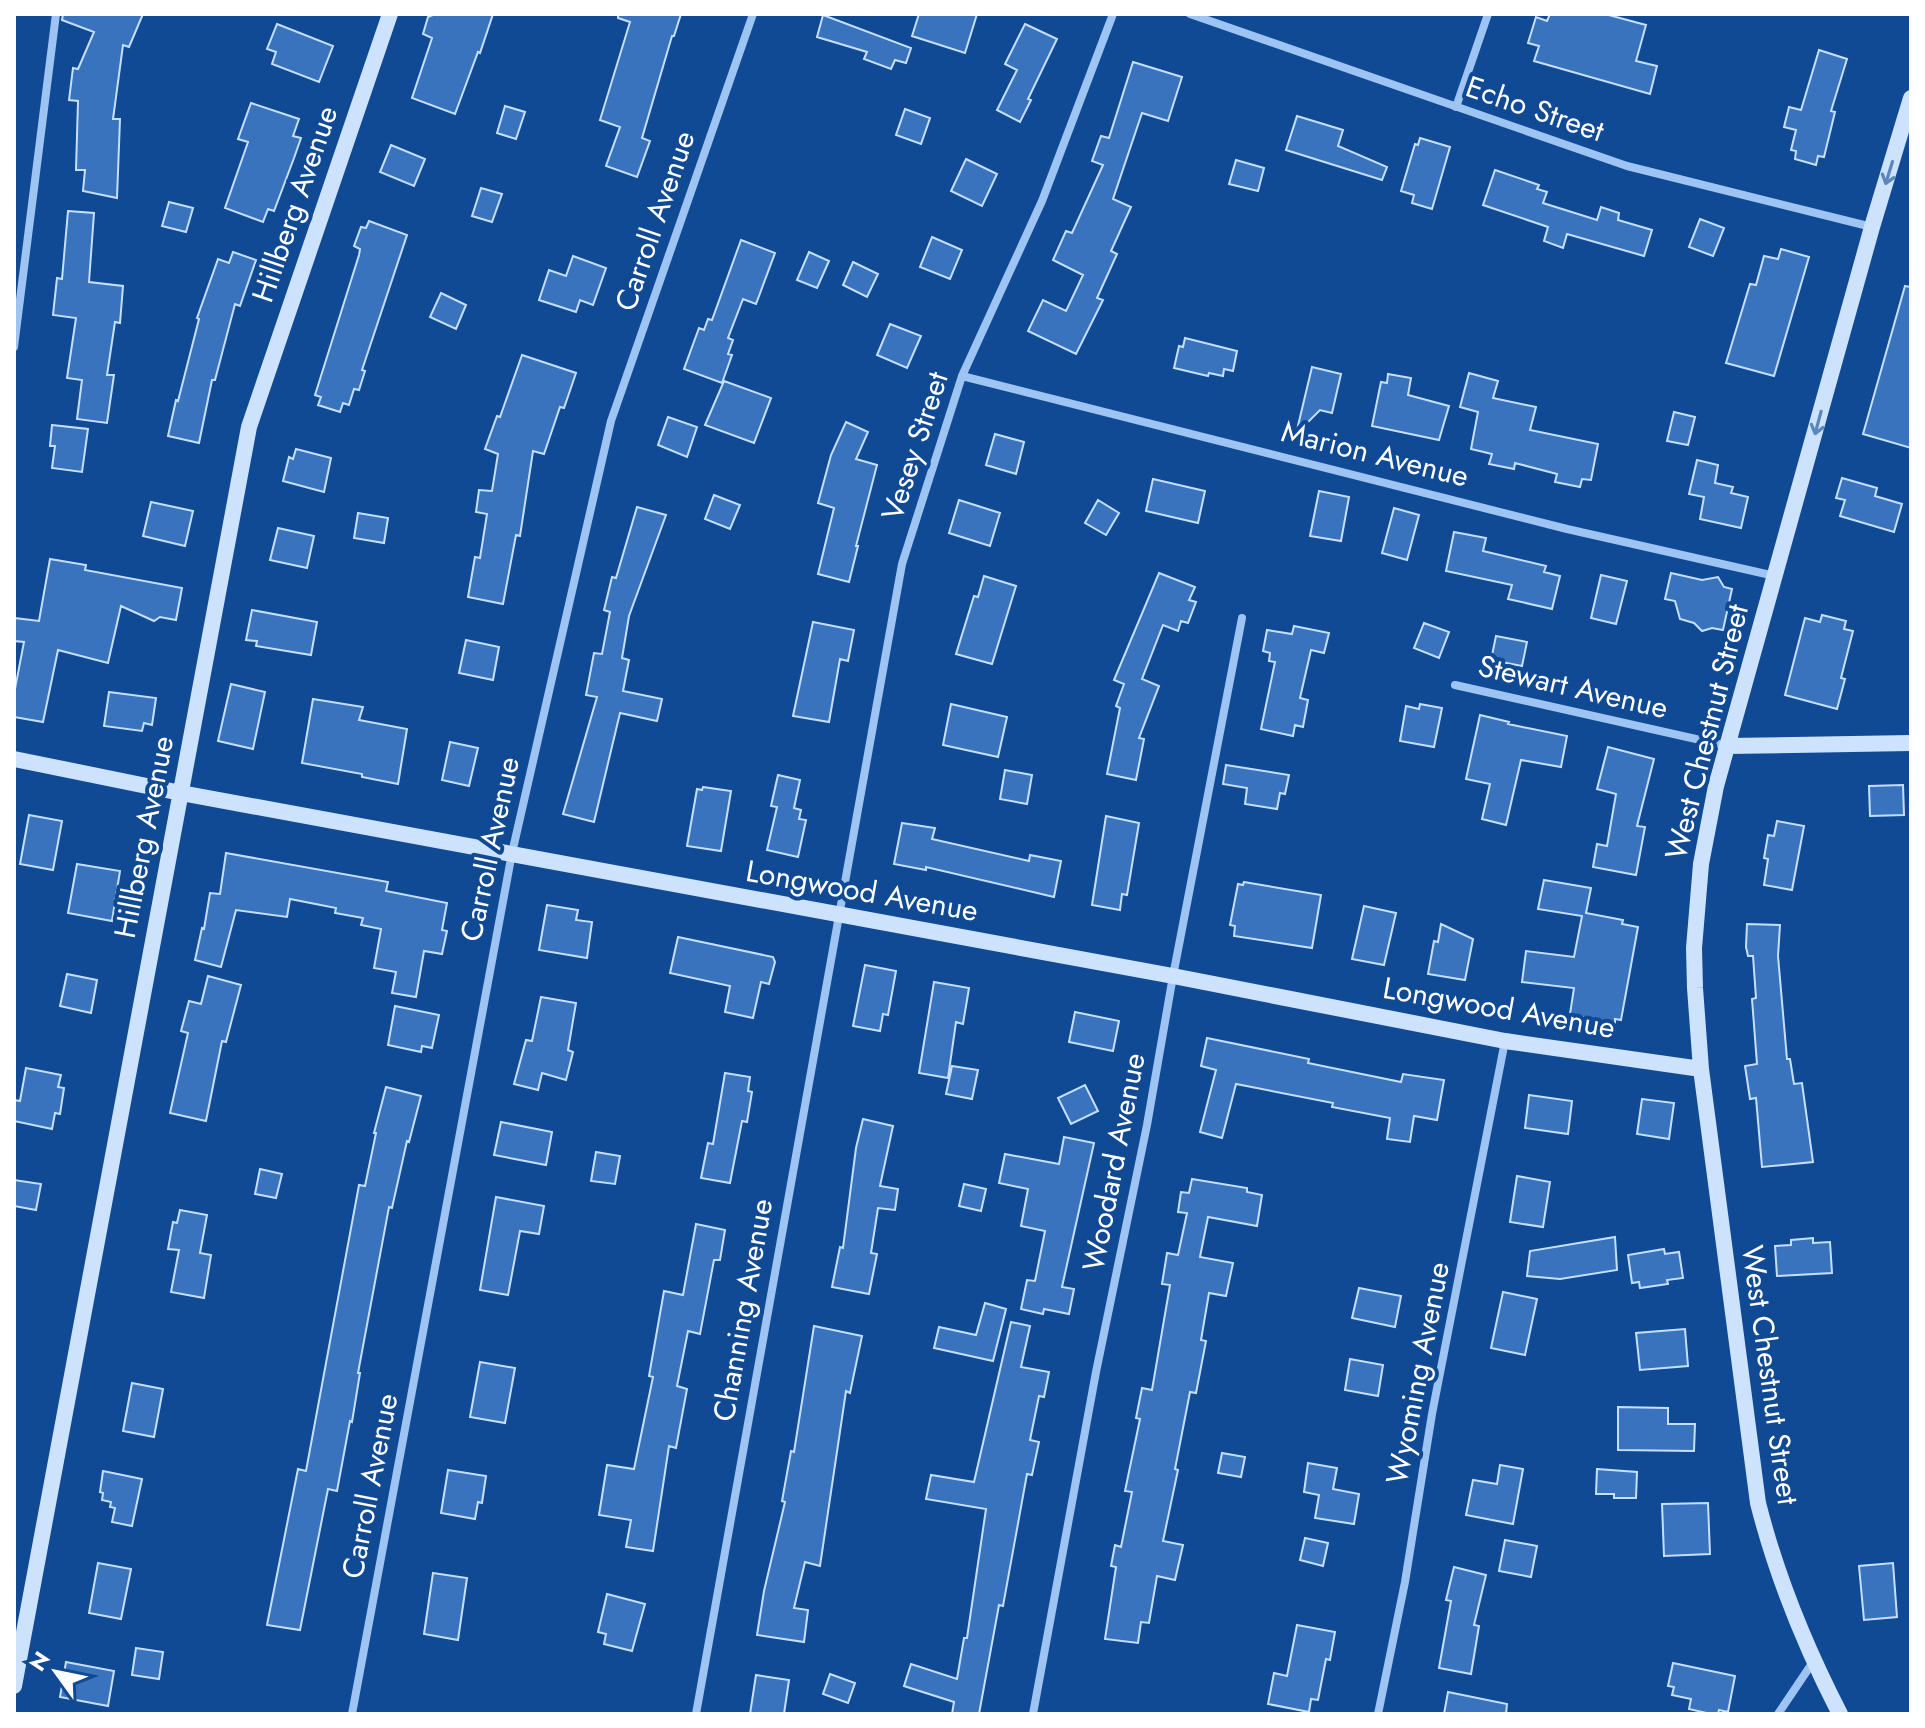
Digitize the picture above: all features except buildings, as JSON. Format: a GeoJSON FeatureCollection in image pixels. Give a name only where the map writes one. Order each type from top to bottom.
{"type":"FeatureCollection","features":[{"type":"Feature","properties":{"kind":"street"},"geometry":{"type":"LineString","coordinates":[[14,347],[56,14]]}},
{"type":"Feature","properties":{"kind":"street","name":"Hillberg Avenue"},"geometry":{"type":"LineString","coordinates":[[14,1686],[249,427],[390,14]]}},
{"type":"Feature","properties":{"kind":"street","name":"Carroll Avenue"},"geometry":{"type":"LineString","coordinates":[[352,1714],[512,853],[611,421],[753,14]]}},
{"type":"Feature","properties":{"kind":"street","name":"Vesey Street"},"geometry":{"type":"LineString","coordinates":[[837,915],[902,564],[962,376],[1042,201],[1113,14]]}},
{"type":"Feature","properties":{"kind":"street","name":"Echo Street"},"geometry":{"type":"LineString","coordinates":[[1190,14],[1627,166],[1872,227]]}},
{"type":"Feature","properties":{"kind":"street"},"geometry":{"type":"LineString","coordinates":[[1456,107],[1488,14]]}},
{"type":"Feature","properties":{"kind":"street","name":"West Chestnut Street"},"geometry":{"type":"LineString","coordinates":[[1840,1714],[1813,1662],[1777,1572],[1758,1503],[1701,1069],[1695,988],[1697,905],[1707,826],[1727,746],[1872,227],[1906,137],[1911,98]]}},
{"type":"Feature","properties":{"kind":"street","name":"Marion Avenue"},"geometry":{"type":"LineString","coordinates":[[962,376],[1567,529],[1776,576]]}},
{"type":"Feature","properties":{"kind":"street","name":"Woodard Avenue"},"geometry":{"type":"LineString","coordinates":[[1033,1714],[1242,618]]}},
{"type":"Feature","properties":{"kind":"street","name":"Stewart Avenue"},"geometry":{"type":"LineString","coordinates":[[1455,685],[1727,746]]}},
{"type":"Feature","properties":{"kind":"street"},"geometry":{"type":"LineString","coordinates":[[1727,746],[1911,743]]}},
{"type":"Feature","properties":{"kind":"street","name":"Longwood Avenue"},"geometry":{"type":"LineString","coordinates":[[14,759],[1505,1041],[1701,1069]]}},
{"type":"Feature","properties":{"kind":"street","name":"Channing Avenue"},"geometry":{"type":"LineString","coordinates":[[696,1714],[837,915]]}},
{"type":"Feature","properties":{"kind":"street","name":"Wyoming Avenue"},"geometry":{"type":"LineString","coordinates":[[1378,1714],[1405,1582],[1432,1414],[1505,1041]]}},
{"type":"Feature","properties":{"kind":"street"},"geometry":{"type":"LineString","coordinates":[[1778,1714],[1813,1662]]}}]}
